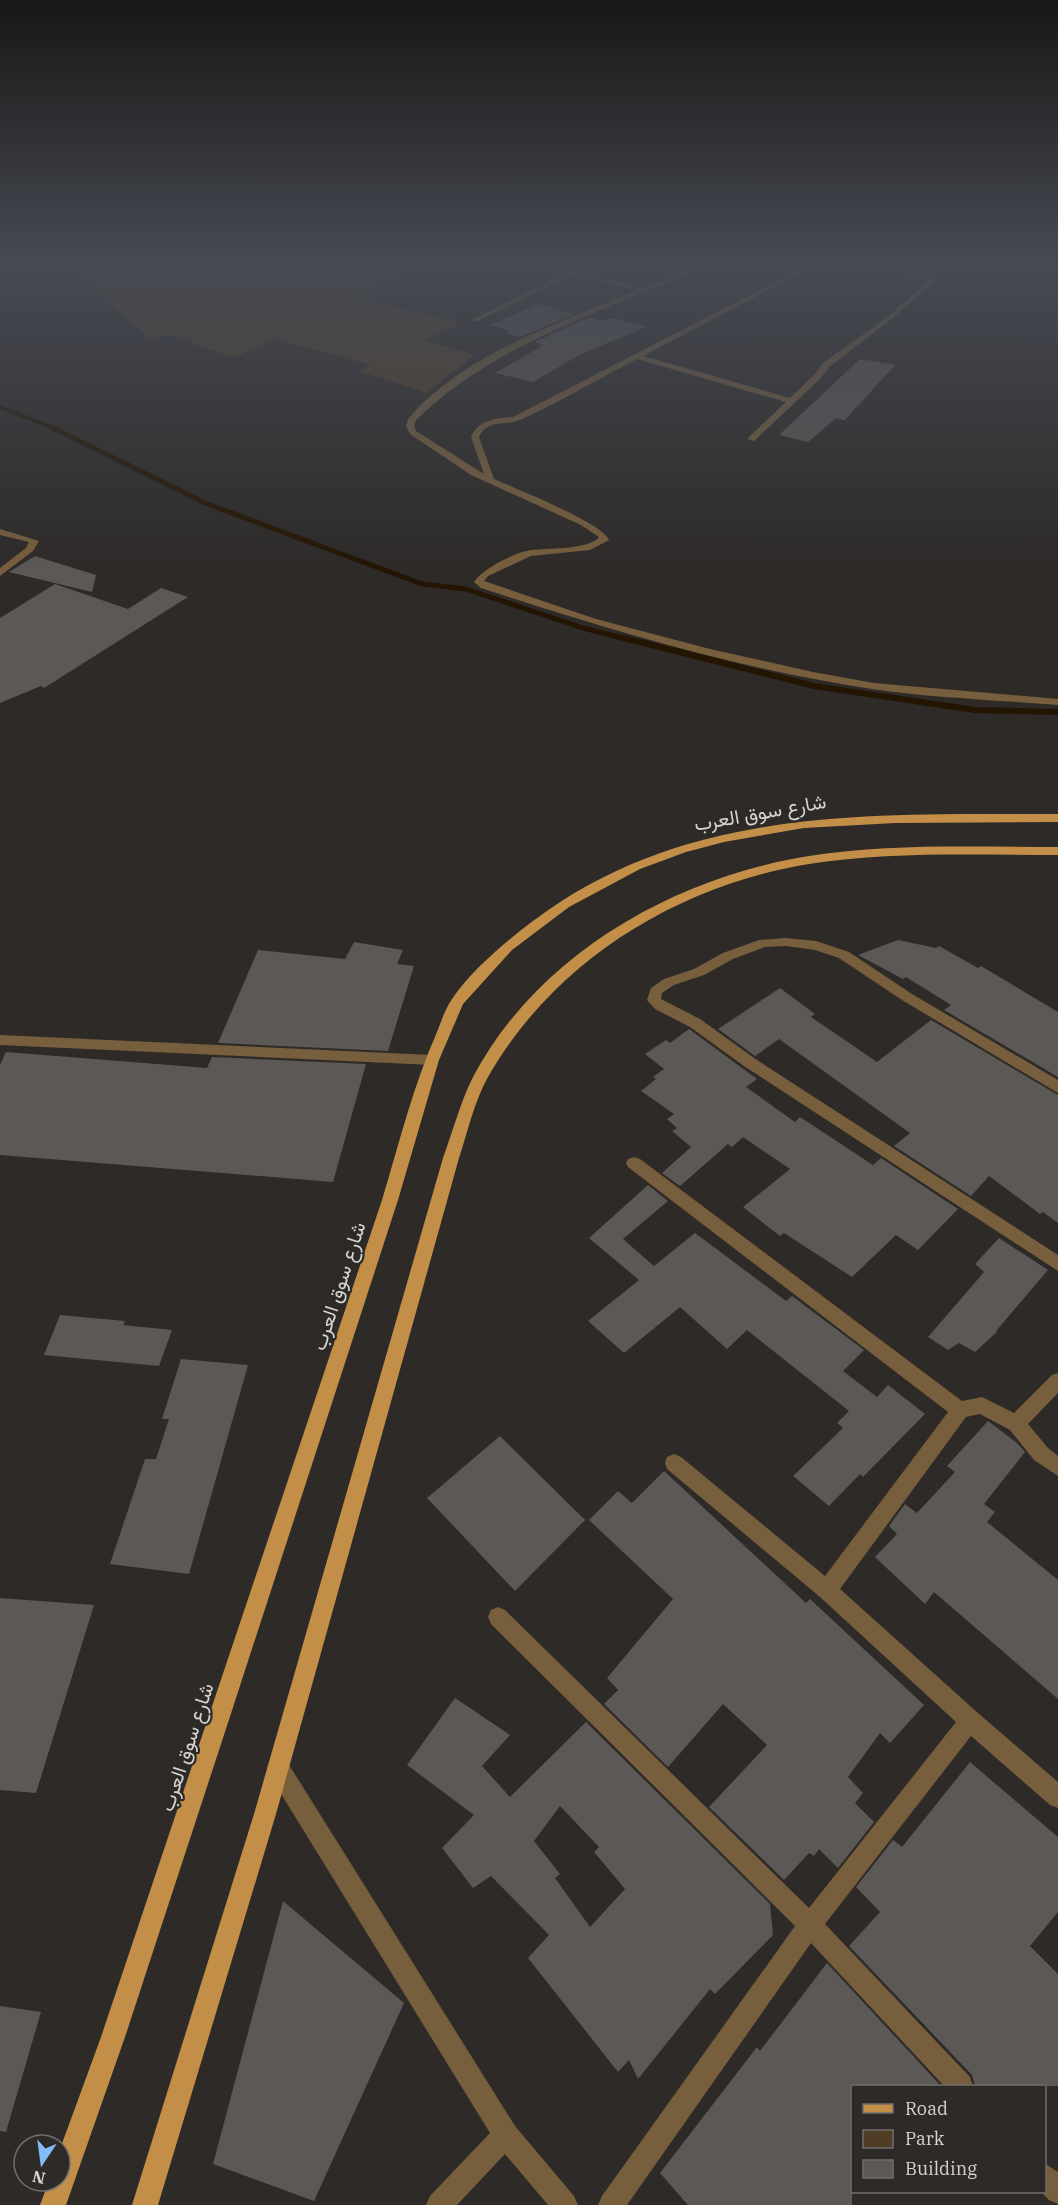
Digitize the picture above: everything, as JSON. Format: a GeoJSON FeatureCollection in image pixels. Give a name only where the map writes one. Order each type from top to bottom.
{"type":"FeatureCollection","features":[{"type":"Feature","properties":{"kind":"main road","name":"شارع سوق العرب"},"geometry":{"type":"LineString","coordinates":[[53,2205],[117,2026],[279,1537],[390,1200],[432,1060],[457,1002],[507,947],[564,904],[636,866],[682,849],[723,838],[804,824],[895,819],[1058,818]]}},
{"type":"Feature","properties":{"kind":"main road"},"geometry":{"type":"LineString","coordinates":[[145,2205],[194,2055],[278,1768],[451,1158],[481,1078],[520,1017],[579,958],[655,909],[723,881],[811,859],[896,851],[1058,851]]}},
{"type":"Feature","properties":{"kind":"street"},"geometry":{"type":"LineString","coordinates":[[478,365],[459,377],[412,419],[410,426],[413,432],[474,473],[584,523],[603,536],[604,540],[590,547],[529,553],[480,577],[479,582],[484,586],[603,624],[709,652],[813,675],[874,686],[1058,702]]}},
{"type":"Feature","properties":{"kind":"street"},"geometry":{"type":"LineString","coordinates":[[490,480],[475,437],[476,432],[497,421],[515,419],[621,365]]}},
{"type":"Feature","properties":{"kind":"street"},"geometry":{"type":"LineString","coordinates":[[665,365],[792,401]]}},
{"type":"Feature","properties":{"kind":"street"},"geometry":{"type":"LineString","coordinates":[[751,439],[826,365]]}},
{"type":"Feature","properties":{"kind":"street"},"geometry":{"type":"LineString","coordinates":[[0,532],[34,541],[30,549],[0,573]]}},
{"type":"Feature","properties":{"kind":"street"},"geometry":{"type":"LineString","coordinates":[[1058,1087],[907,997],[844,955],[816,946],[786,942],[764,943],[728,956],[699,972],[669,982],[656,991],[654,1000],[660,1006],[695,1023],[749,1062],[1058,1264]]}},
{"type":"Feature","properties":{"kind":"street"},"geometry":{"type":"LineString","coordinates":[[0,1040],[432,1060]]}},
{"type":"Feature","properties":{"kind":"street"},"geometry":{"type":"LineString","coordinates":[[634,1163],[960,1410]]}},
{"type":"Feature","properties":{"kind":"street"},"geometry":{"type":"LineString","coordinates":[[1016,1424],[1058,1381]]}},
{"type":"Feature","properties":{"kind":"street"},"geometry":{"type":"LineString","coordinates":[[827,1590],[960,1410],[982,1405],[1016,1424],[1041,1454],[1058,1467]]}},
{"type":"Feature","properties":{"kind":"street"},"geometry":{"type":"LineString","coordinates":[[674,1463],[827,1590],[1058,1797]]}},
{"type":"Feature","properties":{"kind":"street"},"geometry":{"type":"LineString","coordinates":[[498,1617],[810,1925],[960,2085]]}},
{"type":"Feature","properties":{"kind":"street"},"geometry":{"type":"LineString","coordinates":[[611,2205],[810,1925],[970,1720]]}},
{"type":"Feature","properties":{"kind":"street"},"geometry":{"type":"LineString","coordinates":[[278,1768],[506,2134],[565,2205]]}},
{"type":"Feature","properties":{"kind":"street"},"geometry":{"type":"LineString","coordinates":[[439,2205],[506,2134]]}},
{"type":"Feature","properties":{"kind":"street"},"geometry":{"type":"LineString","coordinates":[[1046,2178],[1058,2191]]}},
{"type":"Feature","properties":{"kind":"green space"},"geometry":{"type":"Polygon","coordinates":[[[370,365],[462,365],[427,393],[359,371],[370,365]]]}},
{"type":"Feature","properties":{"kind":"building"},"geometry":{"type":"Polygon","coordinates":[[[509,365],[562,365],[533,382],[495,373],[509,365]]]}},
{"type":"Feature","properties":{"kind":"building"},"geometry":{"type":"Polygon","coordinates":[[[854,365],[895,365],[845,420],[836,418],[808,442],[779,435],[854,365]]]}},
{"type":"Feature","properties":{"kind":"building"},"geometry":{"type":"Polygon","coordinates":[[[35,556],[96,575],[92,592],[9,572],[35,556]]]}},
{"type":"Feature","properties":{"kind":"building"},"geometry":{"type":"Polygon","coordinates":[[[55,584],[128,609],[161,588],[188,597],[44,688],[41,686],[0,703],[0,618],[55,584]]]}},
{"type":"Feature","properties":{"kind":"building"},"geometry":{"type":"Polygon","coordinates":[[[898,940],[936,948],[939,946],[978,968],[981,966],[1058,1012],[1058,1077],[944,1010],[951,1005],[906,977],[903,979],[858,955],[898,940]]]}},
{"type":"Feature","properties":{"kind":"building"},"geometry":{"type":"Polygon","coordinates":[[[354,942],[403,950],[397,964],[414,966],[388,1051],[218,1043],[258,950],[345,959],[354,942]]]}},
{"type":"Feature","properties":{"kind":"building"},"geometry":{"type":"Polygon","coordinates":[[[780,988],[815,1014],[811,1017],[877,1062],[931,1020],[1058,1095],[1058,1223],[1043,1212],[1040,1214],[989,1176],[971,1196],[894,1146],[910,1133],[779,1039],[755,1056],[718,1029],[780,988]]]}},
{"type":"Feature","properties":{"kind":"building"},"geometry":{"type":"Polygon","coordinates":[[[689,1029],[757,1079],[746,1087],[795,1122],[800,1117],[873,1165],[881,1158],[958,1209],[918,1250],[896,1235],[852,1277],[784,1233],[780,1236],[743,1207],[790,1169],[743,1137],[732,1147],[728,1144],[680,1186],[662,1173],[691,1147],[672,1131],[677,1128],[667,1119],[674,1114],[641,1091],[656,1079],[653,1077],[664,1069],[645,1054],[666,1040],[670,1043],[689,1029]]]}},
{"type":"Feature","properties":{"kind":"building"},"geometry":{"type":"Polygon","coordinates":[[[6,1052],[207,1068],[212,1057],[366,1064],[333,1182],[0,1155],[0,1065],[6,1052]]]}},
{"type":"Feature","properties":{"kind":"building"},"geometry":{"type":"Polygon","coordinates":[[[648,1185],[668,1201],[623,1239],[654,1266],[695,1233],[786,1301],[792,1296],[864,1350],[843,1371],[877,1397],[888,1385],[925,1414],[863,1477],[860,1474],[829,1506],[793,1476],[843,1428],[837,1423],[849,1411],[747,1330],[727,1349],[680,1307],[624,1353],[588,1321],[639,1280],[589,1238],[648,1185]]]}},
{"type":"Feature","properties":{"kind":"building"},"geometry":{"type":"Polygon","coordinates":[[[999,1238],[1048,1270],[997,1332],[975,1352],[959,1343],[948,1350],[928,1337],[984,1272],[975,1264],[999,1238]]]}},
{"type":"Feature","properties":{"kind":"building"},"geometry":{"type":"Polygon","coordinates":[[[60,1315],[125,1321],[123,1325],[172,1330],[159,1366],[44,1355],[60,1315]]]}},
{"type":"Feature","properties":{"kind":"building"},"geometry":{"type":"Polygon","coordinates":[[[181,1359],[248,1365],[189,1574],[110,1564],[145,1459],[156,1459],[169,1419],[162,1419],[181,1359]]]}},
{"type":"Feature","properties":{"kind":"building"},"geometry":{"type":"Polygon","coordinates":[[[988,1421],[1025,1452],[984,1504],[995,1512],[987,1522],[1058,1580],[1058,1699],[934,1592],[925,1604],[875,1557],[897,1534],[889,1526],[905,1504],[917,1513],[955,1472],[947,1466],[988,1421]]]}},
{"type":"Feature","properties":{"kind":"building"},"geometry":{"type":"Polygon","coordinates":[[[500,1436],[585,1520],[515,1591],[427,1498],[500,1436]]]}},
{"type":"Feature","properties":{"kind":"building"},"geometry":{"type":"Polygon","coordinates":[[[664,1471],[806,1603],[810,1599],[924,1705],[890,1743],[880,1733],[848,1777],[863,1793],[855,1803],[874,1822],[838,1868],[819,1849],[814,1856],[809,1853],[784,1880],[709,1807],[767,1745],[723,1704],[668,1767],[604,1704],[618,1690],[607,1678],[673,1599],[589,1520],[618,1491],[632,1503],[664,1471]]]}},
{"type":"Feature","properties":{"kind":"building"},"geometry":{"type":"Polygon","coordinates":[[[0,1598],[94,1605],[36,1793],[0,1790],[0,1598]]]}},
{"type":"Feature","properties":{"kind":"building"},"geometry":{"type":"Polygon","coordinates":[[[455,1698],[510,1735],[482,1766],[510,1797],[586,1722],[770,1904],[773,1935],[715,1994],[710,1989],[638,2079],[629,2060],[618,2072],[528,1958],[549,1935],[491,1876],[473,1888],[442,1848],[474,1815],[407,1765],[455,1698]],[[560,1806],[534,1841],[560,1874],[555,1878],[590,1927],[625,1889],[594,1852],[599,1847],[560,1806]]]}},
{"type":"Feature","properties":{"kind":"building"},"geometry":{"type":"Polygon","coordinates":[[[970,1762],[1058,1837],[1058,1912],[1030,1946],[1058,1974],[1058,2086],[975,2085],[972,2075],[849,1946],[880,1912],[856,1887],[893,1840],[902,1847],[970,1762]]]}},
{"type":"Feature","properties":{"kind":"building"},"geometry":{"type":"Polygon","coordinates":[[[283,1901],[404,2003],[314,2201],[213,2164],[283,1901]]]}},
{"type":"Feature","properties":{"kind":"building"},"geometry":{"type":"Polygon","coordinates":[[[827,1963],[940,2085],[851,2085],[852,2205],[688,2205],[660,2173],[757,2047],[760,2051],[827,1963]]]}},
{"type":"Feature","properties":{"kind":"building"},"geometry":{"type":"Polygon","coordinates":[[[0,2006],[41,2012],[6,2132],[0,2131],[0,2006]]]}},
{"type":"Feature","properties":{"kind":"waterway"},"geometry":{"type":"LineString","coordinates":[[0,407],[56,429]]}},
{"type":"Feature","properties":{"kind":"waterway"},"geometry":{"type":"LineString","coordinates":[[53,428],[205,503],[422,584],[466,589],[583,628],[630,640]]}},
{"type":"Feature","properties":{"kind":"waterway"},"geometry":{"type":"LineString","coordinates":[[624,638],[814,686],[975,710],[1058,712]]}}]}
